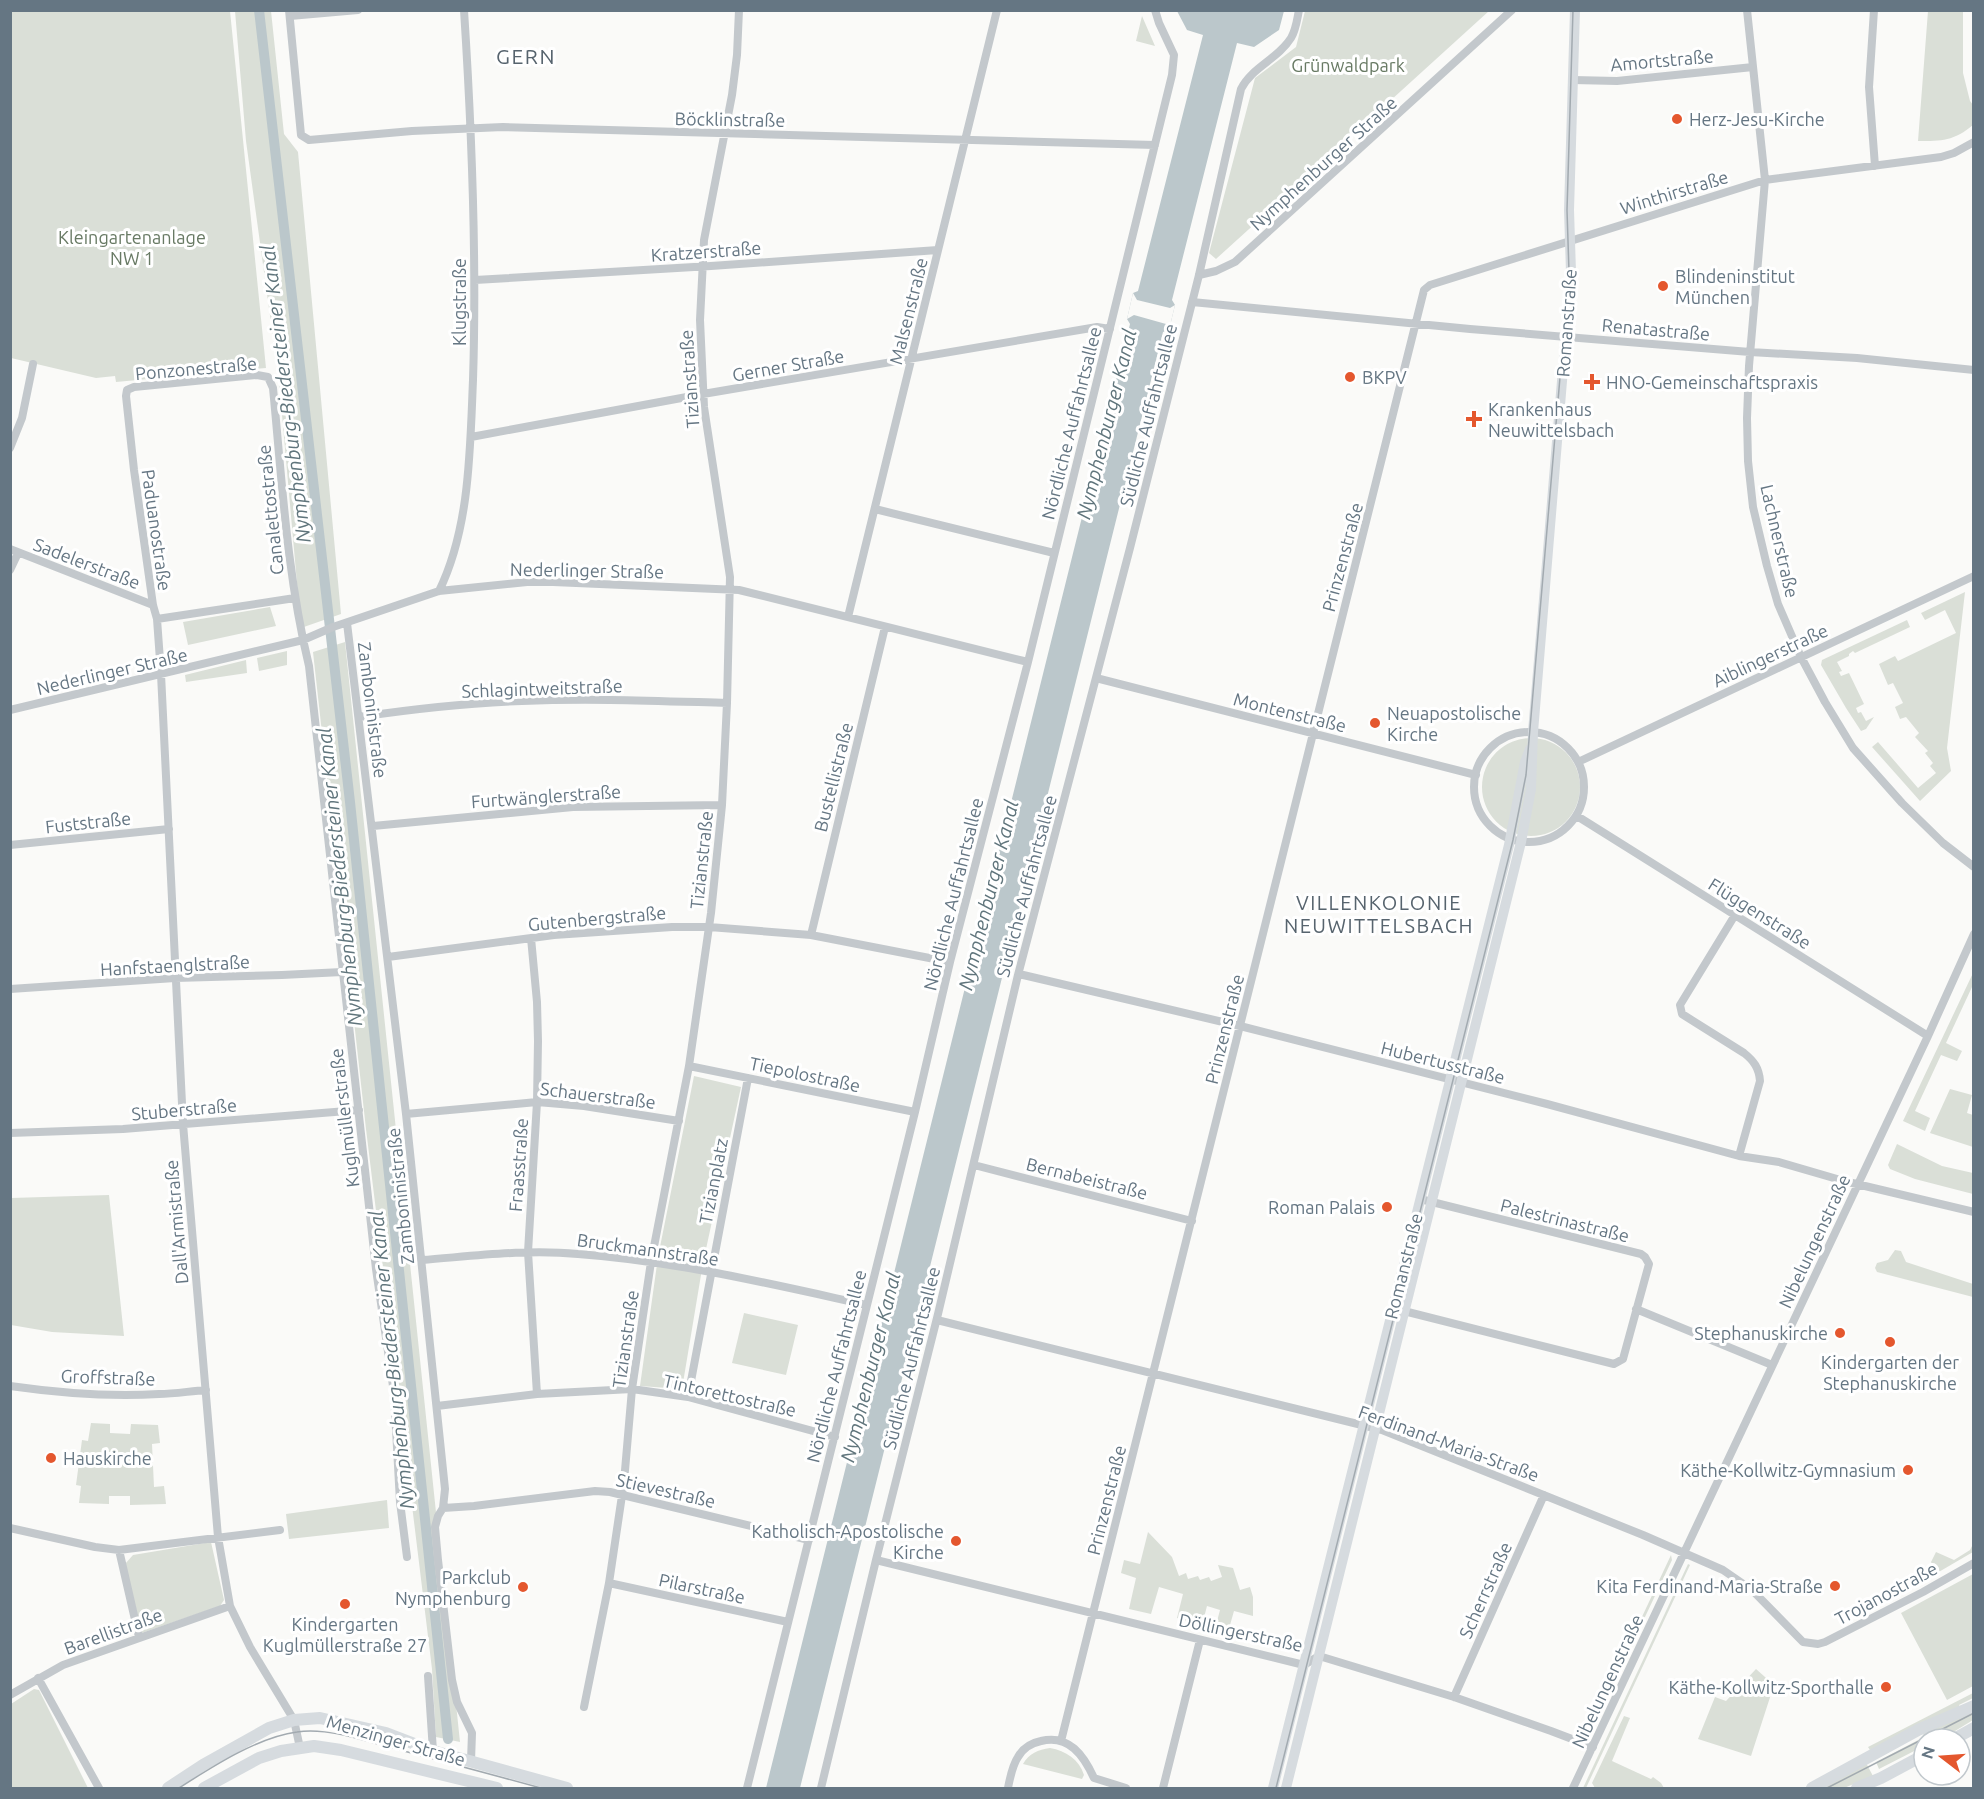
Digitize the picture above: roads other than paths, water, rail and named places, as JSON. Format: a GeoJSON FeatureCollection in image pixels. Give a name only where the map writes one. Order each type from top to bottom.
{"type":"FeatureCollection","features":[{"type":"Feature","properties":{"kind":"main road","name":"Romanstraße"},"geometry":{"type":"LineString","coordinates":[[1286,1788],[1462,1082],[1516,841],[1525,762],[1532,737],[1566,337],[1571,260],[1569,210],[1575,10]]}},
{"type":"Feature","properties":{"kind":"main road","name":"Romanstraße"},"geometry":{"type":"LineString","coordinates":[[1273,1788],[1449,1079],[1516,841]]}},
{"type":"Feature","properties":{"kind":"main road"},"geometry":{"type":"LineString","coordinates":[[1812,1788],[1918,1730],[1974,1706]]}},
{"type":"Feature","properties":{"kind":"main road","name":"Menzinger Straße"},"geometry":{"type":"LineString","coordinates":[[168,1788],[203,1765],[269,1728],[294,1720],[320,1718],[386,1733],[433,1751],[567,1788]]}},
{"type":"Feature","properties":{"kind":"main road","name":"Menzinger Straße"},"geometry":{"type":"LineString","coordinates":[[204,1788],[259,1758],[314,1746],[341,1750],[497,1788]]}},
{"type":"Feature","properties":{"kind":"main road"},"geometry":{"type":"LineString","coordinates":[[1857,1788],[1912,1761]]}},
{"type":"Feature","properties":{"kind":"street"},"geometry":{"type":"LineString","coordinates":[[290,13],[357,10]]}},
{"type":"Feature","properties":{"kind":"street","name":"Klugstraße"},"geometry":{"type":"LineString","coordinates":[[439,591],[455,550],[468,473],[471,437],[475,280],[464,10]]}},
{"type":"Feature","properties":{"kind":"street","name":"Tizianstraße"},"geometry":{"type":"LineString","coordinates":[[584,1707],[609,1583],[622,1494],[632,1389],[651,1262],[689,1066],[709,927],[722,805],[727,703],[729,568],[703,394],[700,320],[707,218],[726,133],[737,55],[739,10]]}},
{"type":"Feature","properties":{"kind":"street","name":"Malsenstraße"},"geometry":{"type":"LineString","coordinates":[[848,617],[997,10]]}},
{"type":"Feature","properties":{"kind":"street","name":"Nördliche Auffahrtsallee"},"geometry":{"type":"LineString","coordinates":[[747,1788],[915,1112],[950,962],[1028,662],[1172,75],[1174,55],[1154,13],[1155,10]]}},
{"type":"Feature","properties":{"kind":"street","name":"Südliche Auffahrtsallee"},"geometry":{"type":"LineString","coordinates":[[821,1788],[1019,974],[1199,275],[1241,89],[1250,75],[1290,39],[1299,10]]}},
{"type":"Feature","properties":{"kind":"street","name":"Nymphenburger Straße"},"geometry":{"type":"LineString","coordinates":[[1199,275],[1216,272],[1235,262],[1512,10]]}},
{"type":"Feature","properties":{"kind":"street","name":"Lachnerstraße"},"geometry":{"type":"LineString","coordinates":[[1746,10],[1765,180],[1750,352],[1748,461],[1753,507],[1767,566],[1778,604],[1801,657],[1853,748],[1902,803],[1943,843],[1974,867]]}},
{"type":"Feature","properties":{"kind":"street"},"geometry":{"type":"LineString","coordinates":[[1874,10],[1869,87],[1875,166]]}},
{"type":"Feature","properties":{"kind":"street","name":"Böcklinstraße"},"geometry":{"type":"LineString","coordinates":[[290,13],[302,135],[309,140],[404,131],[469,128],[1155,145]]}},
{"type":"Feature","properties":{"kind":"street","name":"Amortstraße"},"geometry":{"type":"LineString","coordinates":[[1573,80],[1617,81],[1753,67]]}},
{"type":"Feature","properties":{"kind":"street","name":"Winthirstraße"},"geometry":{"type":"LineString","coordinates":[[1416,324],[1424,290],[1430,285],[1765,180],[1941,157],[1954,153],[1974,141]]}},
{"type":"Feature","properties":{"kind":"street","name":"Kratzerstraße"},"geometry":{"type":"LineString","coordinates":[[475,280],[938,250]]}},
{"type":"Feature","properties":{"kind":"street","name":"Renatastraße"},"geometry":{"type":"LineString","coordinates":[[1192,302],[1416,324],[1750,352],[1857,358],[1974,370]]}},
{"type":"Feature","properties":{"kind":"street","name":"Prinzenstraße"},"geometry":{"type":"LineString","coordinates":[[1061,1740],[1416,324]]}},
{"type":"Feature","properties":{"kind":"street","name":"Gerner Straße"},"geometry":{"type":"LineString","coordinates":[[471,437],[912,358],[1097,327],[1110,329]]}},
{"type":"Feature","properties":{"kind":"street"},"geometry":{"type":"LineString","coordinates":[[10,448],[22,418],[33,364]]}},
{"type":"Feature","properties":{"kind":"street","name":"Ponzonestraße"},"geometry":{"type":"LineString","coordinates":[[127,390],[134,387],[257,375],[268,377]]}},
{"type":"Feature","properties":{"kind":"street","name":"Canalettostraße"},"geometry":{"type":"LineString","coordinates":[[268,377],[273,388],[295,598],[303,640]]}},
{"type":"Feature","properties":{"kind":"street","name":"Paduanostraße"},"geometry":{"type":"LineString","coordinates":[[127,390],[134,470],[156,619],[161,675]]}},
{"type":"Feature","properties":{"kind":"street"},"geometry":{"type":"LineString","coordinates":[[876,509],[1054,553]]}},
{"type":"Feature","properties":{"kind":"street"},"geometry":{"type":"LineString","coordinates":[[10,570],[14,551]]}},
{"type":"Feature","properties":{"kind":"street","name":"Sadelerstraße"},"geometry":{"type":"LineString","coordinates":[[14,551],[153,605]]}},
{"type":"Feature","properties":{"kind":"street","name":"Aiblingerstraße"},"geometry":{"type":"LineString","coordinates":[[1578,762],[1974,576]]}},
{"type":"Feature","properties":{"kind":"street","name":"Nederlinger Straße"},"geometry":{"type":"LineString","coordinates":[[10,710],[303,640],[333,627],[439,591],[527,582],[739,590],[1028,662]]}},
{"type":"Feature","properties":{"kind":"street"},"geometry":{"type":"LineString","coordinates":[[156,619],[295,598]]}},
{"type":"Feature","properties":{"kind":"street","name":"Zamboninistraße"},"geometry":{"type":"LineString","coordinates":[[347,623],[373,826],[437,1406],[445,1489],[443,1508],[435,1527],[452,1680],[457,1702],[472,1733],[471,1761]]}},
{"type":"Feature","properties":{"kind":"street","name":"Bustellistraße"},"geometry":{"type":"LineString","coordinates":[[811,935],[885,627]]}},
{"type":"Feature","properties":{"kind":"street","name":"Kuglmüllerstraße"},"geometry":{"type":"LineString","coordinates":[[303,640],[309,666],[376,1269],[394,1393],[400,1502],[407,1557]]}},
{"type":"Feature","properties":{"kind":"street","name":"Dall'Armistraße"},"geometry":{"type":"LineString","coordinates":[[161,675],[183,1124],[218,1537],[230,1606],[250,1647],[294,1720],[300,1748]]}},
{"type":"Feature","properties":{"kind":"street","name":"Montenstraße"},"geometry":{"type":"LineString","coordinates":[[1096,678],[1476,775]]}},
{"type":"Feature","properties":{"kind":"street","name":"Schlagintweitstraße"},"geometry":{"type":"LineString","coordinates":[[359,717],[446,706],[520,701],[607,700],[727,703]]}},
{"type":"Feature","properties":{"kind":"street"},"geometry":{"type":"LineString","coordinates":[[1514,734],[1557,739],[1569,749],[1578,762],[1583,775],[1582,803],[1571,824],[1555,836],[1535,842],[1516,841],[1494,830],[1481,814],[1475,795],[1476,775],[1483,757],[1497,743],[1514,734]]}},
{"type":"Feature","properties":{"kind":"street","name":"Furtwänglerstraße"},"geometry":{"type":"LineString","coordinates":[[373,826],[573,807],[722,805]]}},
{"type":"Feature","properties":{"kind":"street","name":"Flüggenstraße"},"geometry":{"type":"LineString","coordinates":[[1577,816],[1928,1036]]}},
{"type":"Feature","properties":{"kind":"street","name":"Fuststraße"},"geometry":{"type":"LineString","coordinates":[[10,845],[169,829]]}},
{"type":"Feature","properties":{"kind":"street"},"geometry":{"type":"LineString","coordinates":[[1735,915],[1680,1005],[1680,1010],[1682,1014],[1752,1059],[1760,1072],[1760,1082],[1739,1156]]}},
{"type":"Feature","properties":{"kind":"street","name":"Gutenbergstraße"},"geometry":{"type":"LineString","coordinates":[[388,957],[627,928],[709,927],[811,935],[950,962]]}},
{"type":"Feature","properties":{"kind":"street","name":"Nibelungenstraße"},"geometry":{"type":"LineString","coordinates":[[1573,1788],[1974,934]]}},
{"type":"Feature","properties":{"kind":"street","name":"Fraasstraße"},"geometry":{"type":"LineString","coordinates":[[531,938],[537,1002],[537,1101],[528,1252],[537,1394]]}},
{"type":"Feature","properties":{"kind":"street","name":"Hanfstaenglstraße"},"geometry":{"type":"LineString","coordinates":[[10,989],[175,978],[342,972]]}},
{"type":"Feature","properties":{"kind":"street","name":"Hubertusstraße"},"geometry":{"type":"LineString","coordinates":[[1019,974],[1240,1026],[1739,1156],[1779,1162],[1974,1212]]}},
{"type":"Feature","properties":{"kind":"street","name":"Tiepolostraße"},"geometry":{"type":"LineString","coordinates":[[689,1066],[915,1112]]}},
{"type":"Feature","properties":{"kind":"street","name":"Tizianplatz"},"geometry":{"type":"LineString","coordinates":[[688,1397],[748,1078]]}},
{"type":"Feature","properties":{"kind":"street","name":"Schauerstraße"},"geometry":{"type":"LineString","coordinates":[[406,1114],[537,1101],[679,1121]]}},
{"type":"Feature","properties":{"kind":"street","name":"Stuberstraße"},"geometry":{"type":"LineString","coordinates":[[10,1133],[123,1129],[359,1110]]}},
{"type":"Feature","properties":{"kind":"street","name":"Bernabeistraße"},"geometry":{"type":"LineString","coordinates":[[974,1165],[1192,1221]]}},
{"type":"Feature","properties":{"kind":"street","name":"Palestrinastraße"},"geometry":{"type":"LineString","coordinates":[[1392,1308],[1614,1364],[1623,1359],[1648,1264],[1647,1259],[1641,1254],[1420,1199]]}},
{"type":"Feature","properties":{"kind":"street","name":"Bruckmannstraße"},"geometry":{"type":"LineString","coordinates":[[422,1260],[528,1252],[577,1253],[651,1262],[757,1281],[867,1305]]}},
{"type":"Feature","properties":{"kind":"street"},"geometry":{"type":"LineString","coordinates":[[1636,1309],[1772,1365]]}},
{"type":"Feature","properties":{"kind":"street","name":"Ferdinand-Maria-Straße"},"geometry":{"type":"LineString","coordinates":[[936,1320],[1376,1428],[1723,1570],[1774,1611],[1797,1637],[1811,1644]]}},
{"type":"Feature","properties":{"kind":"street","name":"Groffstraße"},"geometry":{"type":"LineString","coordinates":[[10,1386],[125,1395],[158,1395],[206,1390]]}},
{"type":"Feature","properties":{"kind":"street","name":"Tintorettostraße"},"geometry":{"type":"LineString","coordinates":[[437,1406],[537,1394],[632,1389],[688,1397],[835,1437]]}},
{"type":"Feature","properties":{"kind":"street","name":"Stievestraße"},"geometry":{"type":"LineString","coordinates":[[443,1508],[595,1491],[622,1494],[809,1540]]}},
{"type":"Feature","properties":{"kind":"street","name":"Scherrstraße"},"geometry":{"type":"LineString","coordinates":[[1454,1697],[1544,1495]]}},
{"type":"Feature","properties":{"kind":"street"},"geometry":{"type":"LineString","coordinates":[[10,1528],[94,1547],[119,1550],[280,1530]]}},
{"type":"Feature","properties":{"kind":"street"},"geometry":{"type":"LineString","coordinates":[[119,1550],[139,1637]]}},
{"type":"Feature","properties":{"kind":"street","name":"Döllingerstraße"},"geometry":{"type":"LineString","coordinates":[[876,1560],[1304,1665],[1319,1656],[1454,1697],[1593,1747]]}},
{"type":"Feature","properties":{"kind":"street","name":"Trojanostraße"},"geometry":{"type":"LineString","coordinates":[[1811,1644],[1825,1642],[1917,1596],[1974,1563]]}},
{"type":"Feature","properties":{"kind":"street","name":"Pilarstraße"},"geometry":{"type":"LineString","coordinates":[[609,1583],[788,1622]]}},
{"type":"Feature","properties":{"kind":"street","name":"Barellistraße"},"geometry":{"type":"LineString","coordinates":[[10,1695],[63,1665],[230,1606]]}},
{"type":"Feature","properties":{"kind":"street"},"geometry":{"type":"LineString","coordinates":[[1163,1788],[1200,1640]]}},
{"type":"Feature","properties":{"kind":"street"},"geometry":{"type":"LineString","coordinates":[[428,1676],[433,1751]]}},
{"type":"Feature","properties":{"kind":"street"},"geometry":{"type":"LineString","coordinates":[[39,1678],[99,1788]]}},
{"type":"Feature","properties":{"kind":"street"},"geometry":{"type":"LineString","coordinates":[[1008,1788],[1014,1764],[1026,1747],[1043,1740],[1061,1740],[1083,1756],[1094,1778],[1126,1788]]}},
{"type":"Feature","properties":{"kind":"water","name":"Nymphenburger Kanal"},"geometry":{"type":"Polygon","coordinates":[[[1177,11],[1284,11],[1279,30],[1254,47],[1237,43],[1172,300],[1175,305],[1169,330],[1163,332],[800,1788],[766,1788],[1130,324],[1127,319],[1133,293],[1138,291],[1203,35],[1187,30],[1177,11]]]}},
{"type":"Feature","properties":{"kind":"waterway","name":"Nymphenburg-Biedersteiner Kanal"},"geometry":{"type":"LineString","coordinates":[[259,10],[350,802],[448,1739]]}},
{"type":"Feature","properties":{"kind":"tram line"},"geometry":{"type":"LineString","coordinates":[[1276,1788],[1513,840],[1526,775],[1569,272],[1567,210],[1573,10]]}},
{"type":"Feature","properties":{"kind":"tram line"},"geometry":{"type":"LineString","coordinates":[[1827,1788],[1974,1713]]}},
{"type":"Feature","properties":{"kind":"tram line"},"geometry":{"type":"LineString","coordinates":[[179,1788],[251,1746],[282,1735],[311,1731],[352,1737],[541,1788]]}},
{"type":"Feature","properties":{"kind":"place","name":"Herz-Jesu-Kirche"},"geometry":{"type":"Point","coordinates":[1677,119]}},
{"type":"Feature","properties":{"kind":"place","name":"Blindeninstitut München"},"geometry":{"type":"Point","coordinates":[1663,286]}},
{"type":"Feature","properties":{"kind":"place","name":"BKPV"},"geometry":{"type":"Point","coordinates":[1350,377]}},
{"type":"Feature","properties":{"kind":"place","name":"HNO-Gemeinschaftspraxis"},"geometry":{"type":"Point","coordinates":[1592,382]}},
{"type":"Feature","properties":{"kind":"place","name":"Krankenhaus Neuwittelsbach"},"geometry":{"type":"Point","coordinates":[1474,419]}},
{"type":"Feature","properties":{"kind":"place","name":"Neuapostolische Kirche"},"geometry":{"type":"Point","coordinates":[1375,723]}},
{"type":"Feature","properties":{"kind":"place","name":"Roman Palais"},"geometry":{"type":"Point","coordinates":[1387,1207]}},
{"type":"Feature","properties":{"kind":"place","name":"Stephanuskirche"},"geometry":{"type":"Point","coordinates":[1840,1333]}},
{"type":"Feature","properties":{"kind":"place","name":"Kindergarten der Stephanuskirche"},"geometry":{"type":"Point","coordinates":[1890,1342]}},
{"type":"Feature","properties":{"kind":"place","name":"Hauskirche"},"geometry":{"type":"Point","coordinates":[51,1458]}},
{"type":"Feature","properties":{"kind":"place","name":"Käthe-Kollwitz-Gymnasium"},"geometry":{"type":"Point","coordinates":[1908,1470]}},
{"type":"Feature","properties":{"kind":"place","name":"Katholisch-Apostolische Kirche"},"geometry":{"type":"Point","coordinates":[956,1541]}},
{"type":"Feature","properties":{"kind":"place","name":"Kita Ferdinand-Maria-Straße"},"geometry":{"type":"Point","coordinates":[1835,1586]}},
{"type":"Feature","properties":{"kind":"place","name":"Parkclub Nymphenburg"},"geometry":{"type":"Point","coordinates":[523,1587]}},
{"type":"Feature","properties":{"kind":"place","name":"Kindergarten Kuglmüllerstraße 27"},"geometry":{"type":"Point","coordinates":[345,1604]}},
{"type":"Feature","properties":{"kind":"place","name":"Käthe-Kollwitz-Sporthalle"},"geometry":{"type":"Point","coordinates":[1886,1687]}},
{"type":"Feature","properties":{"kind":"district","name":"GERN"},"geometry":{"type":"Point","coordinates":[526,56]}},
{"type":"Feature","properties":{"kind":"district","name":"VILLENKOLONIE NEUWITTELSBACH"},"geometry":{"type":"Point","coordinates":[1379,914]}},
{"type":"Feature","properties":{"kind":"park label","name":"Grünwaldpark"},"geometry":{"type":"Point","coordinates":[1348,65]}},
{"type":"Feature","properties":{"kind":"park label","name":"Kleingartenanlage NW 1"},"geometry":{"type":"Point","coordinates":[132,247]}}]}
